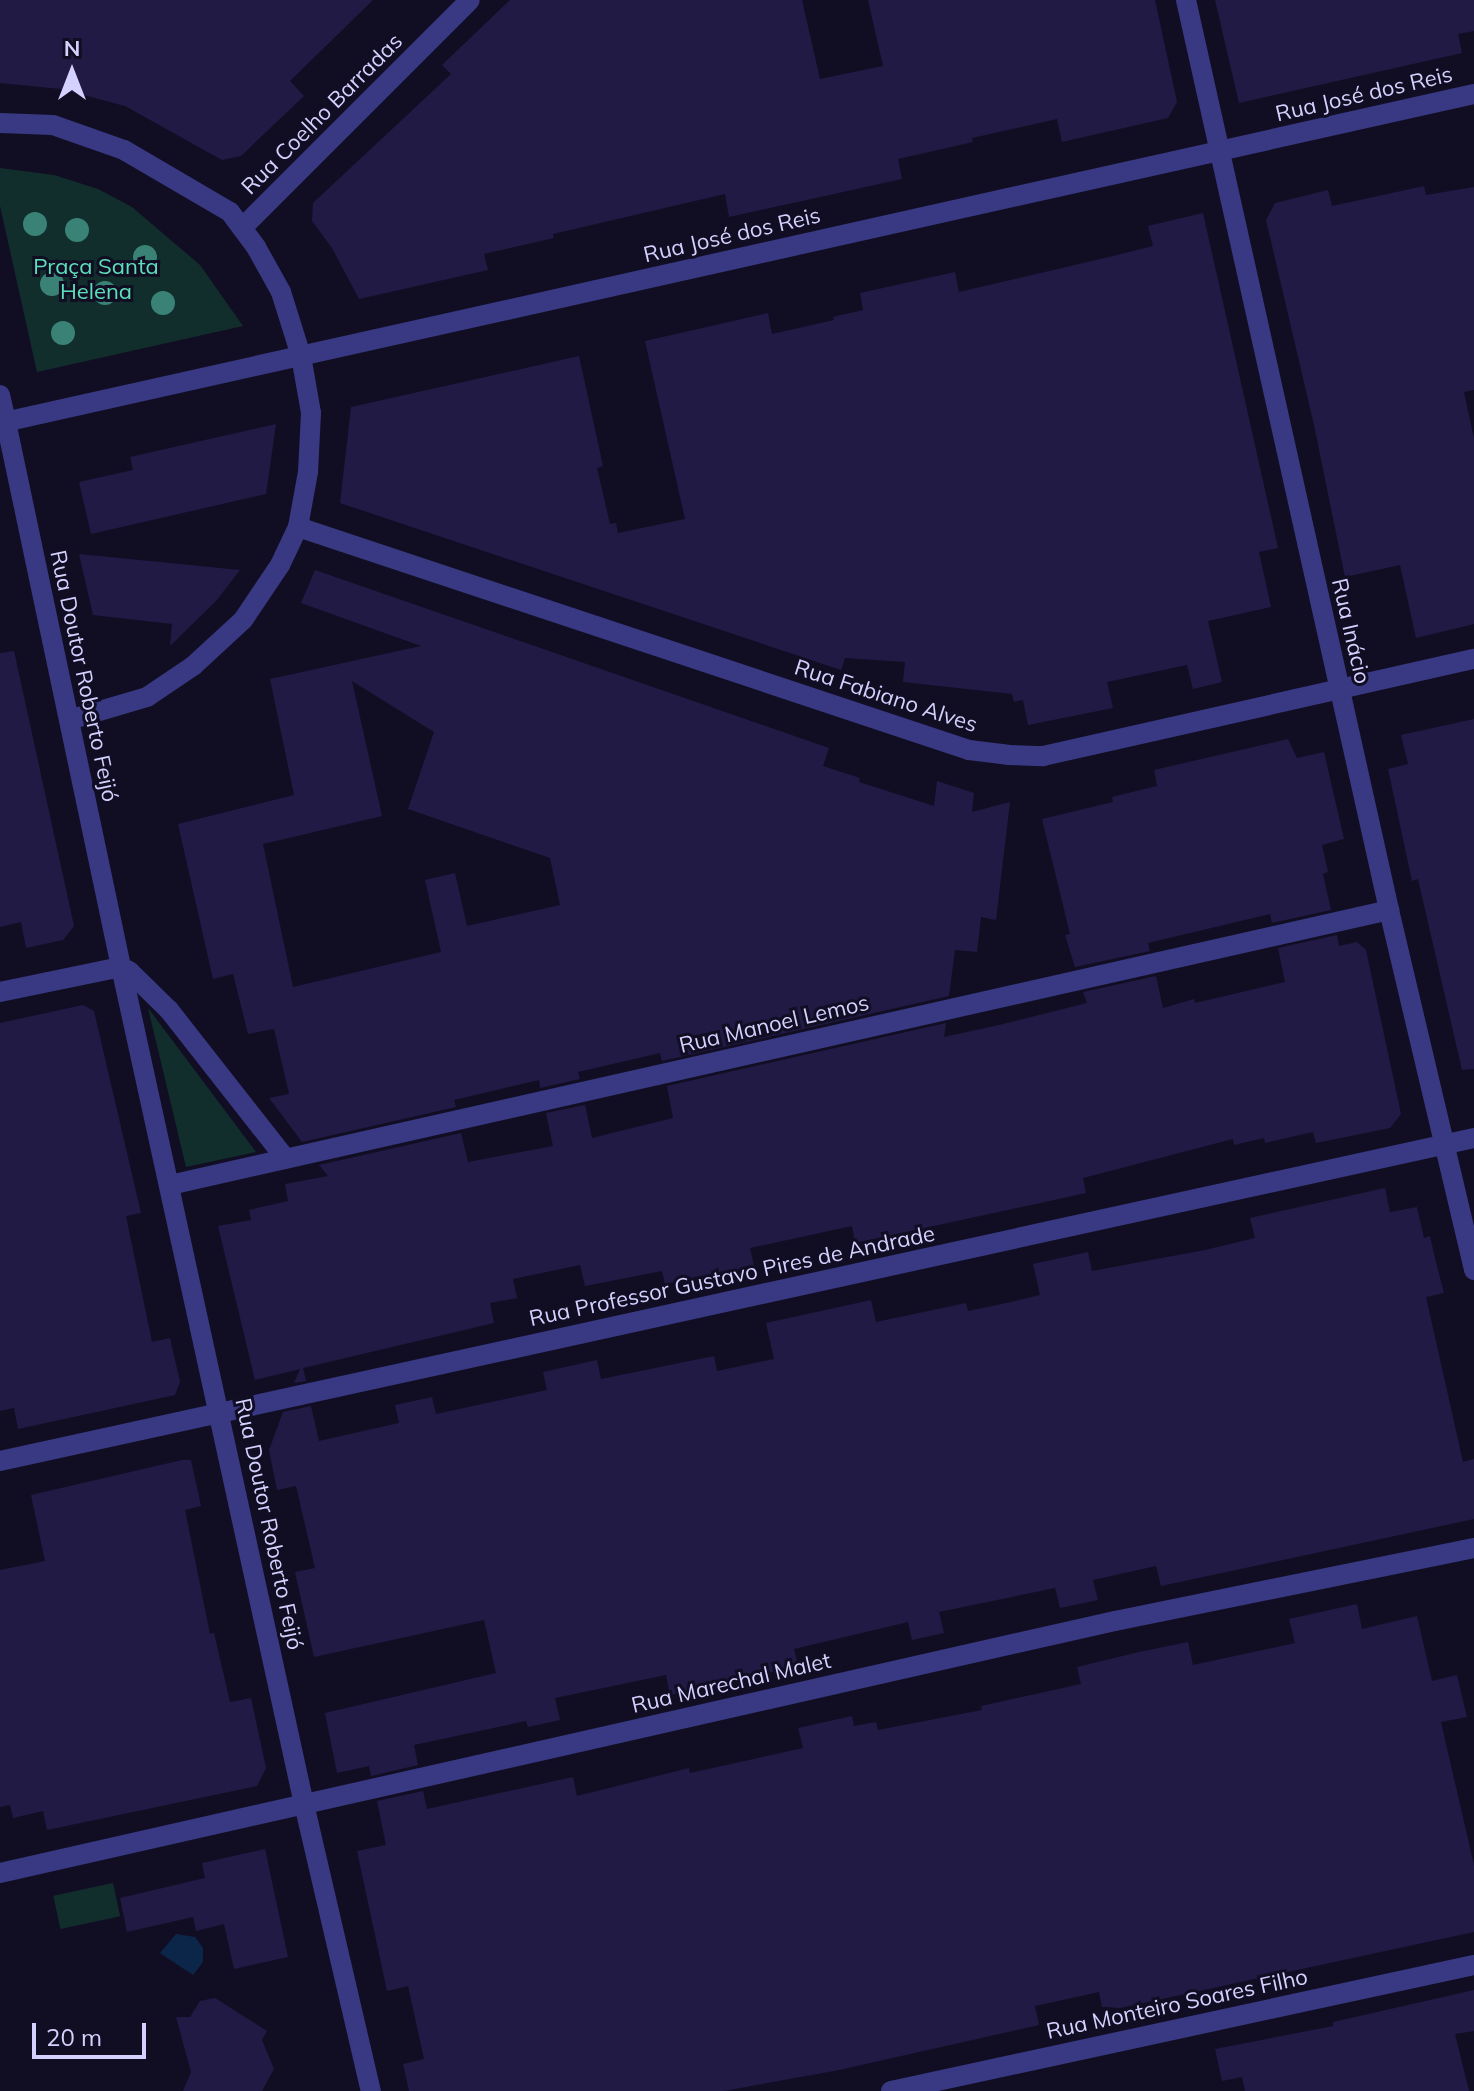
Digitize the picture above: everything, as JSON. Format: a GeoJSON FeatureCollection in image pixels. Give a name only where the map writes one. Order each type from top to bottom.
{"type":"FeatureCollection","features":[{"type":"Feature","properties":{"kind":"street","name":"Rua Coelho Barradas"},"geometry":{"type":"LineString","coordinates":[[242,228],[470,0]]}},
{"type":"Feature","properties":{"kind":"street","name":"Rua Inácio"},"geometry":{"type":"LineString","coordinates":[[1186,0],[1389,910],[1474,1270]]}},
{"type":"Feature","properties":{"kind":"street","name":"Rua José dos Reis"},"geometry":{"type":"LineString","coordinates":[[3,422],[1474,94]]}},
{"type":"Feature","properties":{"kind":"street"},"geometry":{"type":"LineString","coordinates":[[0,123],[53,125],[124,150],[230,212],[281,292],[301,356],[311,413],[308,472],[298,527],[280,565],[243,620],[193,666],[147,697],[69,720]]}},
{"type":"Feature","properties":{"kind":"street","name":"Rua Doutor Roberto Feijó"},"geometry":{"type":"LineString","coordinates":[[0,395],[3,422],[304,1804],[371,2091]]}},
{"type":"Feature","properties":{"kind":"street","name":"Rua Fabiano Alves"},"geometry":{"type":"LineString","coordinates":[[298,527],[969,750],[1043,756],[1474,659]]}},
{"type":"Feature","properties":{"kind":"street","name":"Rua Manoel Lemos"},"geometry":{"type":"LineString","coordinates":[[170,1185],[1389,910]]}},
{"type":"Feature","properties":{"kind":"street"},"geometry":{"type":"LineString","coordinates":[[0,992],[121,967],[169,1010],[286,1159]]}},
{"type":"Feature","properties":{"kind":"street","name":"Rua Professor Gustavo Pires de Andrade"},"geometry":{"type":"LineString","coordinates":[[0,1461],[1474,1138]]}},
{"type":"Feature","properties":{"kind":"street","name":"Rua Marechal Malet"},"geometry":{"type":"LineString","coordinates":[[0,1873],[1115,1621],[1474,1548]]}},
{"type":"Feature","properties":{"kind":"street","name":"Rua Monteiro Soares Filho"},"geometry":{"type":"LineString","coordinates":[[891,2091],[1474,1965]]}},
{"type":"Feature","properties":{"kind":"green space","name":"Praça Santa Helena"},"geometry":{"type":"Polygon","coordinates":[[[0,168],[54,175],[98,189],[132,207],[200,265],[243,326],[37,372],[0,206],[0,168]]]}},
{"type":"Feature","properties":{"kind":"green space"},"geometry":{"type":"Polygon","coordinates":[[[148,1008],[256,1152],[186,1167],[148,1008]]]}},
{"type":"Feature","properties":{"kind":"green space"},"geometry":{"type":"Polygon","coordinates":[[[113,1883],[120,1916],[60,1929],[53,1896],[113,1883]]]}},
{"type":"Feature","properties":{"kind":"water"},"geometry":{"type":"Polygon","coordinates":[[[176,1934],[195,1937],[203,1948],[203,1962],[193,1975],[160,1953],[176,1934]]]}},
{"type":"Feature","properties":{"kind":"building"},"geometry":{"type":"Polygon","coordinates":[[[0,0],[373,0],[290,81],[304,96],[241,156],[222,160],[125,106],[61,89],[0,83],[0,0]]]}},
{"type":"Feature","properties":{"kind":"building"},"geometry":{"type":"Polygon","coordinates":[[[510,0],[802,0],[820,79],[883,66],[868,0],[1155,0],[1177,102],[1168,118],[1062,142],[1057,119],[972,138],[973,142],[898,159],[902,179],[729,217],[725,194],[553,234],[554,238],[484,254],[488,270],[359,299],[332,248],[312,221],[313,203],[451,74],[442,65],[510,0]]]}},
{"type":"Feature","properties":{"kind":"building"},"geometry":{"type":"Polygon","coordinates":[[[1215,0],[1474,0],[1474,31],[1458,34],[1462,53],[1239,103],[1215,0]]]}},
{"type":"Feature","properties":{"kind":"building"},"geometry":{"type":"Polygon","coordinates":[[[1424,186],[1426,195],[1474,187],[1474,390],[1464,392],[1474,439],[1474,624],[1416,638],[1400,565],[1345,577],[1314,425],[1266,220],[1275,203],[1328,190],[1332,206],[1424,186]]]}},
{"type":"Feature","properties":{"kind":"building"},"geometry":{"type":"Polygon","coordinates":[[[1203,213],[1278,548],[1259,552],[1271,607],[1208,621],[1222,682],[1193,689],[1187,665],[1107,682],[1113,708],[1028,725],[1023,700],[1014,702],[1012,694],[903,682],[905,662],[845,658],[841,670],[340,503],[351,407],[579,356],[603,466],[597,468],[610,524],[616,523],[618,533],[685,519],[645,341],[768,313],[772,334],[863,310],[860,293],[955,272],[959,292],[1153,246],[1148,226],[1203,213]]]}},
{"type":"Feature","properties":{"kind":"building"},"geometry":{"type":"Polygon","coordinates":[[[276,424],[266,494],[91,534],[79,482],[133,470],[130,457],[276,424]]]}},
{"type":"Feature","properties":{"kind":"building"},"geometry":{"type":"Polygon","coordinates":[[[79,554],[240,570],[216,601],[170,646],[172,624],[93,615],[79,554]]]}},
{"type":"Feature","properties":{"kind":"building"},"geometry":{"type":"Polygon","coordinates":[[[315,570],[829,748],[823,766],[860,778],[859,782],[934,806],[937,781],[974,793],[972,812],[1010,802],[996,920],[981,917],[977,952],[955,950],[949,996],[662,1061],[660,1053],[578,1072],[580,1079],[540,1088],[539,1080],[454,1100],[456,1107],[302,1142],[269,1098],[289,1094],[274,1029],[248,1034],[233,974],[213,979],[178,824],[294,795],[270,679],[421,646],[301,603],[315,570]],[[352,681],[382,816],[263,844],[293,987],[441,952],[425,880],[455,873],[467,926],[560,905],[550,858],[408,809],[434,732],[352,681]]]}},
{"type":"Feature","properties":{"kind":"building"},"geometry":{"type":"Polygon","coordinates":[[[14,651],[74,926],[63,940],[26,948],[21,922],[0,927],[0,653],[14,651]]]}},
{"type":"Feature","properties":{"kind":"building"},"geometry":{"type":"Polygon","coordinates":[[[1474,719],[1474,1069],[1462,1070],[1418,879],[1412,881],[1388,769],[1408,764],[1401,735],[1474,719]]]}},
{"type":"Feature","properties":{"kind":"building"},"geometry":{"type":"Polygon","coordinates":[[[1288,739],[1297,758],[1324,752],[1344,839],[1322,845],[1328,872],[1323,874],[1331,910],[1272,923],[1270,914],[1148,943],[1150,951],[1075,967],[1065,935],[1070,934],[1042,819],[1113,802],[1112,797],[1157,786],[1154,770],[1288,739]]]}},
{"type":"Feature","properties":{"kind":"building"},"geometry":{"type":"Polygon","coordinates":[[[1337,935],[1339,946],[1357,942],[1366,950],[1401,1114],[1390,1128],[1316,1143],[1313,1132],[1265,1143],[1264,1138],[1234,1145],[1233,1139],[1083,1178],[1086,1193],[855,1243],[852,1226],[750,1248],[754,1266],[665,1284],[662,1271],[585,1286],[580,1265],[513,1279],[517,1298],[490,1303],[494,1323],[303,1368],[306,1381],[294,1383],[300,1369],[255,1380],[218,1226],[251,1220],[249,1210],[288,1201],[285,1184],[328,1176],[319,1165],[461,1133],[468,1162],[553,1146],[546,1113],[585,1105],[592,1138],[673,1118],[667,1086],[946,1023],[944,1037],[999,1025],[1087,1003],[1083,992],[1156,976],[1163,1008],[1194,999],[1195,1003],[1285,982],[1278,948],[1337,935]]]}},
{"type":"Feature","properties":{"kind":"building"},"geometry":{"type":"Polygon","coordinates":[[[83,1005],[94,1011],[141,1213],[126,1216],[152,1342],[170,1338],[180,1382],[175,1395],[18,1429],[14,1408],[0,1411],[0,1023],[83,1005]]]}},
{"type":"Feature","properties":{"kind":"building"},"geometry":{"type":"Polygon","coordinates":[[[1385,1188],[1390,1212],[1417,1207],[1424,1238],[1430,1236],[1444,1293],[1426,1297],[1463,1462],[1474,1459],[1474,1519],[1161,1586],[1156,1566],[1093,1580],[1098,1600],[1060,1608],[1055,1588],[939,1612],[944,1633],[912,1640],[908,1622],[794,1649],[798,1666],[670,1695],[666,1675],[555,1698],[560,1720],[528,1727],[526,1721],[414,1745],[418,1765],[371,1776],[369,1766],[337,1773],[325,1713],[496,1673],[484,1620],[314,1657],[295,1572],[315,1568],[296,1486],[277,1490],[269,1450],[283,1412],[311,1406],[319,1441],[399,1423],[395,1405],[432,1397],[436,1414],[547,1390],[543,1372],[597,1360],[601,1379],[714,1356],[717,1371],[774,1359],[766,1323],[871,1300],[876,1322],[966,1303],[968,1311],[1011,1302],[1040,1295],[1033,1264],[1088,1252],[1092,1271],[1205,1250],[1255,1238],[1250,1218],[1385,1188]]]}},
{"type":"Feature","properties":{"kind":"building"},"geometry":{"type":"Polygon","coordinates":[[[191,1460],[201,1506],[185,1510],[210,1634],[214,1633],[230,1702],[251,1698],[266,1768],[257,1786],[47,1830],[43,1811],[13,1818],[10,1805],[0,1807],[0,1570],[45,1561],[31,1495],[191,1460]]]}},
{"type":"Feature","properties":{"kind":"building"},"geometry":{"type":"Polygon","coordinates":[[[1357,1604],[1362,1629],[1417,1616],[1432,1681],[1457,1675],[1467,1717],[1441,1722],[1474,1865],[1474,1932],[1120,2008],[1102,2007],[1099,1992],[1035,2006],[1039,2025],[839,2070],[724,2091],[409,2091],[403,2064],[424,2059],[408,1986],[387,1991],[357,1851],[386,1845],[377,1801],[423,1791],[427,1809],[573,1777],[577,1796],[689,1768],[690,1773],[803,1748],[798,1728],[852,1716],[854,1726],[876,1722],[878,1730],[982,1710],[981,1706],[1081,1684],[1077,1667],[1139,1652],[1188,1642],[1193,1665],[1295,1643],[1289,1619],[1357,1604]]]}},
{"type":"Feature","properties":{"kind":"building"},"geometry":{"type":"Polygon","coordinates":[[[265,1849],[288,1957],[234,1969],[224,1924],[196,1931],[193,1917],[127,1932],[120,1898],[205,1878],[202,1863],[265,1849]]]}},
{"type":"Feature","properties":{"kind":"building"},"geometry":{"type":"Polygon","coordinates":[[[1474,1990],[1474,2031],[1455,2034],[1469,2091],[1245,2091],[1242,2077],[1222,2081],[1215,2049],[1333,2026],[1333,2022],[1474,1990]]]}},
{"type":"Feature","properties":{"kind":"building"},"geometry":{"type":"Polygon","coordinates":[[[215,1998],[267,2031],[262,2040],[274,2069],[262,2091],[183,2091],[191,2072],[176,2017],[190,2017],[200,2001],[215,1998]]]}}]}
